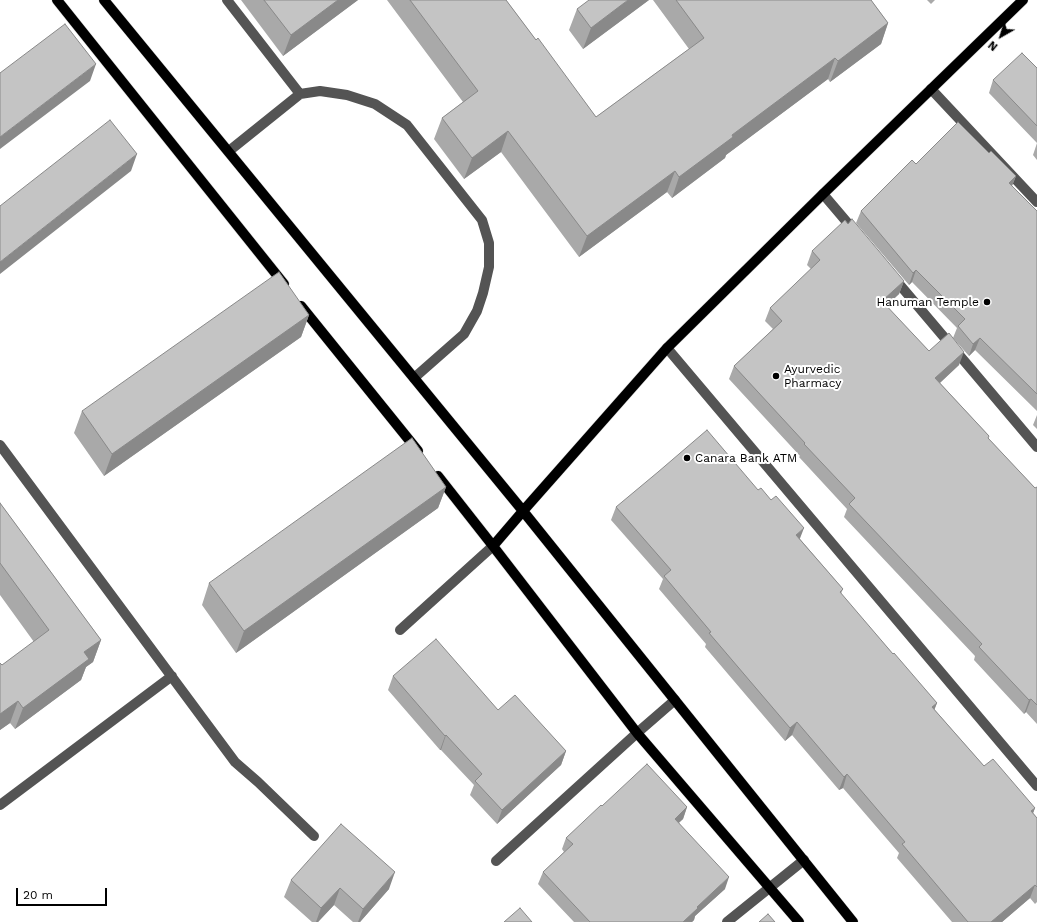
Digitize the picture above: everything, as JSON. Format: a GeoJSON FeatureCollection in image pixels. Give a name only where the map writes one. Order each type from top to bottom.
{"type":"FeatureCollection","features":[{"type":"Feature","properties":{"kind":"main road"},"geometry":{"type":"LineString","coordinates":[[57,0],[424,459]]}},
{"type":"Feature","properties":{"kind":"main road"},"geometry":{"type":"LineString","coordinates":[[104,0],[523,511],[853,922]]}},
{"type":"Feature","properties":{"kind":"main road"},"geometry":{"type":"LineString","coordinates":[[493,546],[667,348],[1023,0]]}},
{"type":"Feature","properties":{"kind":"main road"},"geometry":{"type":"LineString","coordinates":[[434,471],[637,732],[799,922]]}},
{"type":"Feature","properties":{"kind":"street"},"geometry":{"type":"LineString","coordinates":[[227,0],[300,94]]}},
{"type":"Feature","properties":{"kind":"street"},"geometry":{"type":"LineString","coordinates":[[931,89],[1037,202]]}},
{"type":"Feature","properties":{"kind":"street"},"geometry":{"type":"LineString","coordinates":[[228,151],[300,94],[320,90],[346,95],[375,104],[407,125],[482,220],[489,243],[489,267],[477,311],[464,334],[414,378]]}},
{"type":"Feature","properties":{"kind":"street"},"geometry":{"type":"LineString","coordinates":[[823,194],[864,242]]}},
{"type":"Feature","properties":{"kind":"street"},"geometry":{"type":"LineString","coordinates":[[889,272],[1037,447]]}},
{"type":"Feature","properties":{"kind":"street"},"geometry":{"type":"LineString","coordinates":[[667,348],[1037,786]]}},
{"type":"Feature","properties":{"kind":"street"},"geometry":{"type":"LineString","coordinates":[[0,445],[235,762],[314,836]]}},
{"type":"Feature","properties":{"kind":"street"},"geometry":{"type":"LineString","coordinates":[[400,630],[493,546]]}},
{"type":"Feature","properties":{"kind":"street"},"geometry":{"type":"LineString","coordinates":[[0,805],[172,676]]}},
{"type":"Feature","properties":{"kind":"street"},"geometry":{"type":"LineString","coordinates":[[496,861],[637,732],[675,700]]}},
{"type":"Feature","properties":{"kind":"street"},"geometry":{"type":"LineString","coordinates":[[726,922],[804,860]]}},
{"type":"Feature","properties":{"kind":"building"},"geometry":{"type":"Polygon","coordinates":[[[264,0],[338,0],[291,35],[264,0]]]}},
{"type":"Feature","properties":{"kind":"building"},"geometry":{"type":"Polygon","coordinates":[[[410,0],[506,0],[536,40],[538,38],[596,117],[704,38],[676,0],[871,0],[888,23],[838,61],[835,58],[732,135],[733,137],[679,177],[675,171],[587,236],[508,131],[472,158],[442,118],[478,91],[410,0]]]}},
{"type":"Feature","properties":{"kind":"building"},"geometry":{"type":"Polygon","coordinates":[[[589,0],[628,0],[591,28],[577,9],[589,0]]]}},
{"type":"Feature","properties":{"kind":"building"},"geometry":{"type":"Polygon","coordinates":[[[65,24],[96,64],[0,137],[0,73],[65,24]]]}},
{"type":"Feature","properties":{"kind":"building"},"geometry":{"type":"Polygon","coordinates":[[[1022,53],[1037,68],[1037,126],[993,80],[1022,53]]]}},
{"type":"Feature","properties":{"kind":"building"},"geometry":{"type":"Polygon","coordinates":[[[110,120],[137,154],[0,262],[0,206],[110,120]]]}},
{"type":"Feature","properties":{"kind":"building"},"geometry":{"type":"Polygon","coordinates":[[[958,122],[989,153],[991,151],[1016,176],[1009,183],[1037,211],[1037,394],[980,338],[973,344],[958,326],[965,319],[916,270],[913,273],[861,211],[912,160],[916,164],[958,122]]]}},
{"type":"Feature","properties":{"kind":"building"},"geometry":{"type":"Polygon","coordinates":[[[852,219],[904,281],[882,301],[929,351],[949,333],[964,352],[935,378],[989,436],[988,438],[1035,488],[1037,487],[1037,705],[1031,699],[1029,700],[979,647],[982,644],[849,504],[855,498],[734,366],[782,321],[770,308],[820,260],[812,251],[845,220],[848,224],[852,219]]]}},
{"type":"Feature","properties":{"kind":"building"},"geometry":{"type":"Polygon","coordinates":[[[279,272],[309,315],[112,454],[82,411],[279,272]]]}},
{"type":"Feature","properties":{"kind":"building"},"geometry":{"type":"Polygon","coordinates":[[[707,430],[758,490],[761,488],[771,500],[776,496],[804,528],[796,535],[843,589],[840,592],[937,703],[932,707],[984,766],[993,759],[1035,808],[1031,811],[1037,818],[1037,887],[1035,885],[991,922],[968,922],[902,844],[905,842],[847,774],[844,777],[797,722],[790,728],[709,633],[711,632],[664,576],[671,570],[616,507],[707,430]]]}},
{"type":"Feature","properties":{"kind":"building"},"geometry":{"type":"Polygon","coordinates":[[[412,438],[446,487],[244,631],[209,583],[412,438]]]}},
{"type":"Feature","properties":{"kind":"building"},"geometry":{"type":"Polygon","coordinates":[[[0,503],[101,640],[84,652],[89,659],[23,708],[18,701],[0,714],[0,663],[2,665],[49,630],[0,563],[0,503]]]}},
{"type":"Feature","properties":{"kind":"building"},"geometry":{"type":"Polygon","coordinates":[[[436,639],[498,710],[515,695],[566,751],[502,810],[475,781],[482,774],[446,735],[445,736],[393,676],[436,639]]]}},
{"type":"Feature","properties":{"kind":"building"},"geometry":{"type":"Polygon","coordinates":[[[647,764],[687,807],[675,819],[729,877],[683,922],[590,922],[543,872],[573,844],[566,838],[647,764]]]}},
{"type":"Feature","properties":{"kind":"building"},"geometry":{"type":"Polygon","coordinates":[[[341,824],[395,872],[363,909],[340,888],[321,908],[291,880],[341,824]]]}},
{"type":"Feature","properties":{"kind":"building"},"geometry":{"type":"Polygon","coordinates":[[[520,908],[532,922],[504,922],[520,908]]]}},
{"type":"Feature","properties":{"kind":"building"},"geometry":{"type":"Polygon","coordinates":[[[768,914],[775,922],[759,922],[768,914]]]}},
{"type":"Feature","properties":{"kind":"place","name":"Hanuman Temple"},"geometry":{"type":"Point","coordinates":[987,302]}},
{"type":"Feature","properties":{"kind":"place","name":"Ayurvedic Pharmacy"},"geometry":{"type":"Point","coordinates":[776,376]}},
{"type":"Feature","properties":{"kind":"place","name":"Canara Bank ATM"},"geometry":{"type":"Point","coordinates":[687,458]}}]}
